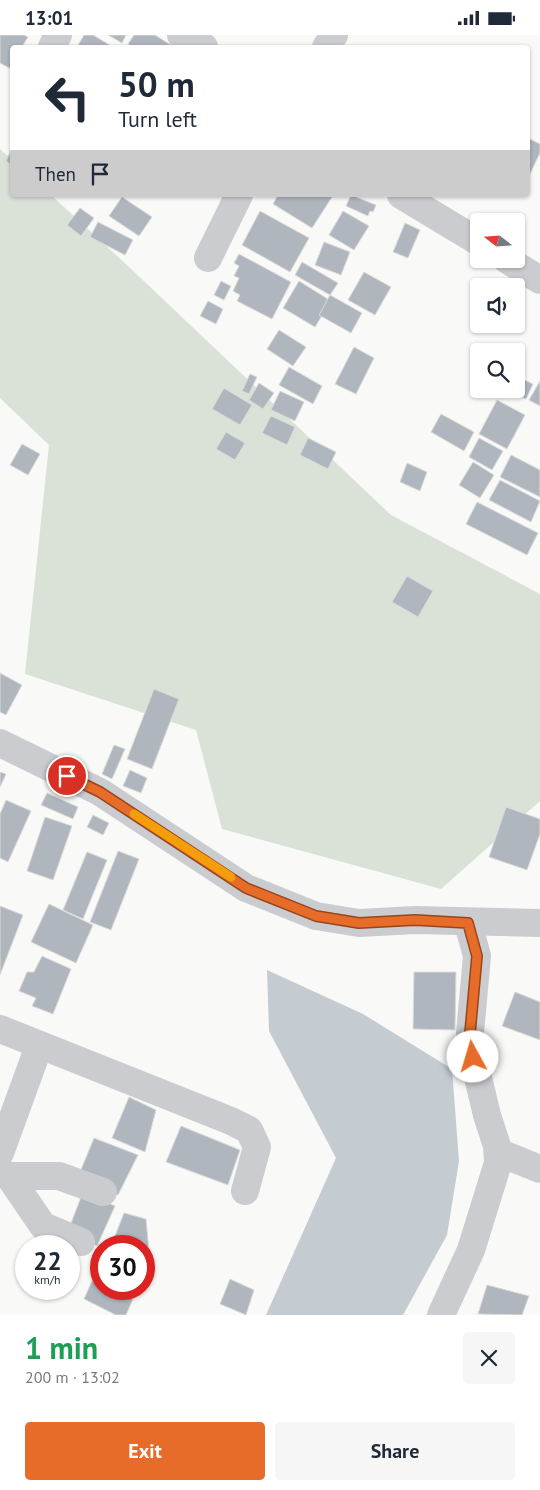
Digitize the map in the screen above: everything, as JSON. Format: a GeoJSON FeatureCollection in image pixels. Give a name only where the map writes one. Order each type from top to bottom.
{"type":"FeatureCollection","features":[{"type":"Feature","properties":{"kind":"street"},"geometry":{"type":"LineString","coordinates":[[181,35],[200,45]]}},
{"type":"Feature","properties":{"kind":"street"},"geometry":{"type":"LineString","coordinates":[[208,258],[238,197]]}},
{"type":"Feature","properties":{"kind":"street"},"geometry":{"type":"LineString","coordinates":[[404,197],[470,237]]}},
{"type":"Feature","properties":{"kind":"street"},"geometry":{"type":"LineString","coordinates":[[521,268],[540,280]]}},
{"type":"Feature","properties":{"kind":"street"},"geometry":{"type":"LineString","coordinates":[[0,743],[100,792],[246,888],[316,916],[359,923],[415,920],[468,923],[540,923]]}},
{"type":"Feature","properties":{"kind":"street"},"geometry":{"type":"LineString","coordinates":[[441,1315],[470,1250],[495,1177],[498,1152],[473,1057],[470,1033],[477,956],[468,923]]}},
{"type":"Feature","properties":{"kind":"street"},"geometry":{"type":"LineString","coordinates":[[0,1029],[231,1121],[248,1130],[257,1147],[246,1191]]}},
{"type":"Feature","properties":{"kind":"street"},"geometry":{"type":"LineString","coordinates":[[3,1167],[39,1046]]}},
{"type":"Feature","properties":{"kind":"street"},"geometry":{"type":"LineString","coordinates":[[498,1152],[540,1169]]}},
{"type":"Feature","properties":{"kind":"street"},"geometry":{"type":"LineString","coordinates":[[3,1167],[58,1176],[103,1193]]}},
{"type":"Feature","properties":{"kind":"street"},"geometry":{"type":"LineString","coordinates":[[3,1167],[43,1226],[81,1243]]}},
{"type":"Feature","properties":{"kind":"shaded area"},"geometry":{"type":"Polygon","coordinates":[[[0,149],[10,158],[10,197],[53,197],[391,515],[540,594],[540,801],[441,889],[222,829],[196,730],[25,674],[49,445],[0,398],[0,149]]]}},
{"type":"Feature","properties":{"kind":"shaded area"},"geometry":{"type":"Polygon","coordinates":[[[267,970],[363,1014],[452,1069],[459,1161],[447,1235],[403,1315],[266,1315],[336,1158],[269,1031],[267,970]]]}},
{"type":"Feature","properties":{"kind":"building"},"geometry":{"type":"Polygon","coordinates":[[[0,35],[24,35],[28,37],[23,45],[10,45],[10,68],[0,63],[0,35]]]}},
{"type":"Feature","properties":{"kind":"building"},"geometry":{"type":"Polygon","coordinates":[[[84,35],[93,35],[110,45],[78,45],[84,35]]]}},
{"type":"Feature","properties":{"kind":"building"},"geometry":{"type":"Polygon","coordinates":[[[108,35],[126,35],[122,43],[108,35]]]}},
{"type":"Feature","properties":{"kind":"building"},"geometry":{"type":"Polygon","coordinates":[[[134,35],[155,35],[171,45],[130,45],[128,44],[134,35]]]}},
{"type":"Feature","properties":{"kind":"building"},"geometry":{"type":"Polygon","coordinates":[[[530,139],[540,144],[540,153],[530,174],[530,139]]]}},
{"type":"Feature","properties":{"kind":"building"},"geometry":{"type":"Polygon","coordinates":[[[10,153],[10,164],[6,161],[10,153]]]}},
{"type":"Feature","properties":{"kind":"building"},"geometry":{"type":"Polygon","coordinates":[[[122,197],[152,217],[139,236],[109,216],[122,197]]]}},
{"type":"Feature","properties":{"kind":"building"},"geometry":{"type":"Polygon","coordinates":[[[277,197],[332,197],[312,228],[273,204],[277,197]]]}},
{"type":"Feature","properties":{"kind":"building"},"geometry":{"type":"Polygon","coordinates":[[[350,197],[356,197],[376,205],[373,212],[370,211],[368,216],[346,206],[350,197]]]}},
{"type":"Feature","properties":{"kind":"building"},"geometry":{"type":"Polygon","coordinates":[[[80,208],[94,218],[81,236],[67,225],[80,208]]]}},
{"type":"Feature","properties":{"kind":"building"},"geometry":{"type":"Polygon","coordinates":[[[260,211],[309,238],[290,272],[242,245],[260,211]]]}},
{"type":"Feature","properties":{"kind":"building"},"geometry":{"type":"Polygon","coordinates":[[[343,211],[369,226],[354,250],[329,235],[343,211]]]}},
{"type":"Feature","properties":{"kind":"building"},"geometry":{"type":"Polygon","coordinates":[[[98,222],[133,240],[125,255],[90,237],[98,222]]]}},
{"type":"Feature","properties":{"kind":"building"},"geometry":{"type":"Polygon","coordinates":[[[405,223],[420,230],[408,258],[393,252],[405,223]]]}},
{"type":"Feature","properties":{"kind":"building"},"geometry":{"type":"Polygon","coordinates":[[[324,242],[350,252],[341,275],[315,265],[324,242]]]}},
{"type":"Feature","properties":{"kind":"building"},"geometry":{"type":"Polygon","coordinates":[[[239,254],[291,282],[272,319],[237,301],[240,295],[233,291],[239,278],[234,276],[239,266],[234,263],[239,254]]]}},
{"type":"Feature","properties":{"kind":"building"},"geometry":{"type":"Polygon","coordinates":[[[302,262],[338,283],[330,295],[295,275],[302,262]]]}},
{"type":"Feature","properties":{"kind":"building"},"geometry":{"type":"Polygon","coordinates":[[[364,272],[391,287],[375,315],[348,300],[364,272]]]}},
{"type":"Feature","properties":{"kind":"building"},"geometry":{"type":"Polygon","coordinates":[[[221,281],[231,286],[224,300],[214,295],[221,281]]]}},
{"type":"Feature","properties":{"kind":"building"},"geometry":{"type":"Polygon","coordinates":[[[299,281],[331,301],[315,327],[283,308],[299,281]]]}},
{"type":"Feature","properties":{"kind":"building"},"geometry":{"type":"Polygon","coordinates":[[[330,295],[362,313],[351,333],[319,315],[330,295]]]}},
{"type":"Feature","properties":{"kind":"building"},"geometry":{"type":"Polygon","coordinates":[[[208,301],[223,309],[216,324],[200,316],[208,301]]]}},
{"type":"Feature","properties":{"kind":"building"},"geometry":{"type":"Polygon","coordinates":[[[279,330],[306,347],[293,366],[267,349],[279,330]]]}},
{"type":"Feature","properties":{"kind":"building"},"geometry":{"type":"Polygon","coordinates":[[[354,347],[374,358],[356,394],[335,384],[354,347]]]}},
{"type":"Feature","properties":{"kind":"building"},"geometry":{"type":"Polygon","coordinates":[[[289,367],[322,386],[313,404],[279,385],[289,367]]]}},
{"type":"Feature","properties":{"kind":"building"},"geometry":{"type":"Polygon","coordinates":[[[250,374],[257,377],[249,394],[242,391],[250,374]]]}},
{"type":"Feature","properties":{"kind":"building"},"geometry":{"type":"Polygon","coordinates":[[[525,380],[533,384],[526,399],[524,398],[525,380]]]}},
{"type":"Feature","properties":{"kind":"building"},"geometry":{"type":"Polygon","coordinates":[[[540,381],[540,406],[529,400],[540,381]]]}},
{"type":"Feature","properties":{"kind":"building"},"geometry":{"type":"Polygon","coordinates":[[[259,383],[274,393],[263,409],[249,400],[259,383]]]}},
{"type":"Feature","properties":{"kind":"building"},"geometry":{"type":"Polygon","coordinates":[[[224,388],[252,405],[240,425],[212,409],[224,388]]]}},
{"type":"Feature","properties":{"kind":"building"},"geometry":{"type":"Polygon","coordinates":[[[280,391],[304,402],[295,421],[271,410],[280,391]]]}},
{"type":"Feature","properties":{"kind":"building"},"geometry":{"type":"Polygon","coordinates":[[[497,400],[525,415],[507,449],[479,434],[497,400]]]}},
{"type":"Feature","properties":{"kind":"building"},"geometry":{"type":"Polygon","coordinates":[[[441,414],[474,432],[464,451],[431,432],[441,414]]]}},
{"type":"Feature","properties":{"kind":"building"},"geometry":{"type":"Polygon","coordinates":[[[271,416],[295,427],[287,445],[262,433],[271,416]]]}},
{"type":"Feature","properties":{"kind":"building"},"geometry":{"type":"Polygon","coordinates":[[[226,432],[245,443],[235,460],[216,449],[226,432]]]}},
{"type":"Feature","properties":{"kind":"building"},"geometry":{"type":"Polygon","coordinates":[[[308,438],[336,452],[328,469],[300,455],[308,438]]]}},
{"type":"Feature","properties":{"kind":"building"},"geometry":{"type":"Polygon","coordinates":[[[479,438],[503,451],[492,470],[469,457],[479,438]]]}},
{"type":"Feature","properties":{"kind":"building"},"geometry":{"type":"Polygon","coordinates":[[[22,444],[40,454],[28,475],[10,465],[22,444]]]}},
{"type":"Feature","properties":{"kind":"building"},"geometry":{"type":"Polygon","coordinates":[[[511,455],[540,470],[540,497],[500,477],[511,455]]]}},
{"type":"Feature","properties":{"kind":"building"},"geometry":{"type":"Polygon","coordinates":[[[473,462],[494,475],[480,498],[459,485],[473,462]]]}},
{"type":"Feature","properties":{"kind":"building"},"geometry":{"type":"Polygon","coordinates":[[[407,463],[427,472],[420,491],[400,482],[407,463]]]}},
{"type":"Feature","properties":{"kind":"building"},"geometry":{"type":"Polygon","coordinates":[[[500,480],[540,501],[531,522],[489,500],[500,480]]]}},
{"type":"Feature","properties":{"kind":"building"},"geometry":{"type":"Polygon","coordinates":[[[477,502],[538,533],[527,555],[466,524],[477,502]]]}},
{"type":"Feature","properties":{"kind":"building"},"geometry":{"type":"Polygon","coordinates":[[[407,576],[433,591],[418,617],[392,602],[407,576]]]}},
{"type":"Feature","properties":{"kind":"building"},"geometry":{"type":"Polygon","coordinates":[[[0,673],[22,685],[6,715],[0,712],[0,673]]]}},
{"type":"Feature","properties":{"kind":"building"},"geometry":{"type":"Polygon","coordinates":[[[154,689],[179,699],[152,769],[127,759],[154,689]]]}},
{"type":"Feature","properties":{"kind":"building"},"geometry":{"type":"Polygon","coordinates":[[[114,745],[125,749],[112,779],[102,774],[114,745]]]}},
{"type":"Feature","properties":{"kind":"building"},"geometry":{"type":"Polygon","coordinates":[[[130,770],[147,778],[141,793],[123,786],[130,770]]]}},
{"type":"Feature","properties":{"kind":"building"},"geometry":{"type":"Polygon","coordinates":[[[0,772],[6,774],[0,787],[0,772]]]}},
{"type":"Feature","properties":{"kind":"building"},"geometry":{"type":"Polygon","coordinates":[[[47,793],[78,807],[73,819],[41,805],[47,793]]]}},
{"type":"Feature","properties":{"kind":"building"},"geometry":{"type":"Polygon","coordinates":[[[6,800],[31,811],[8,862],[0,858],[0,814],[6,800]]]}},
{"type":"Feature","properties":{"kind":"building"},"geometry":{"type":"Polygon","coordinates":[[[506,807],[540,819],[540,834],[527,870],[489,857],[506,807]]]}},
{"type":"Feature","properties":{"kind":"building"},"geometry":{"type":"Polygon","coordinates":[[[93,815],[109,823],[103,835],[87,827],[93,815]]]}},
{"type":"Feature","properties":{"kind":"building"},"geometry":{"type":"Polygon","coordinates":[[[45,817],[72,826],[53,880],[27,871],[45,817]]]}},
{"type":"Feature","properties":{"kind":"building"},"geometry":{"type":"Polygon","coordinates":[[[118,851],[139,859],[111,930],[90,922],[118,851]]]}},
{"type":"Feature","properties":{"kind":"building"},"geometry":{"type":"Polygon","coordinates":[[[87,852],[107,860],[83,919],[63,910],[87,852]]]}},
{"type":"Feature","properties":{"kind":"building"},"geometry":{"type":"Polygon","coordinates":[[[49,904],[93,925],[76,963],[31,942],[49,904]]]}},
{"type":"Feature","properties":{"kind":"building"},"geometry":{"type":"Polygon","coordinates":[[[0,906],[23,915],[0,975],[0,906]]]}},
{"type":"Feature","properties":{"kind":"building"},"geometry":{"type":"Polygon","coordinates":[[[42,956],[71,969],[53,1014],[32,1006],[36,998],[19,991],[27,972],[34,972],[42,956]]]}},
{"type":"Feature","properties":{"kind":"building"},"geometry":{"type":"Polygon","coordinates":[[[414,972],[456,972],[455,1030],[413,1029],[414,972]]]}},
{"type":"Feature","properties":{"kind":"building"},"geometry":{"type":"Polygon","coordinates":[[[515,992],[540,1002],[540,1040],[502,1026],[515,992]]]}},
{"type":"Feature","properties":{"kind":"building"},"geometry":{"type":"Polygon","coordinates":[[[129,1097],[156,1110],[145,1152],[112,1138],[129,1097]]]}},
{"type":"Feature","properties":{"kind":"building"},"geometry":{"type":"Polygon","coordinates":[[[181,1126],[240,1150],[228,1185],[166,1162],[181,1126]]]}},
{"type":"Feature","properties":{"kind":"building"},"geometry":{"type":"Polygon","coordinates":[[[94,1138],[138,1155],[118,1195],[78,1177],[94,1138]]]}},
{"type":"Feature","properties":{"kind":"building"},"geometry":{"type":"Polygon","coordinates":[[[83,1192],[115,1206],[102,1235],[90,1235],[90,1242],[80,1237],[80,1235],[68,1231],[83,1192]]]}},
{"type":"Feature","properties":{"kind":"building"},"geometry":{"type":"Polygon","coordinates":[[[124,1213],[146,1219],[148,1235],[115,1235],[124,1213]]]}},
{"type":"Feature","properties":{"kind":"building"},"geometry":{"type":"Polygon","coordinates":[[[230,1279],[254,1290],[246,1315],[220,1304],[230,1279]]]}},
{"type":"Feature","properties":{"kind":"building"},"geometry":{"type":"Polygon","coordinates":[[[487,1285],[529,1296],[522,1315],[478,1314],[487,1285]]]}},
{"type":"Feature","properties":{"kind":"building"},"geometry":{"type":"Polygon","coordinates":[[[90,1286],[90,1300],[133,1300],[126,1315],[116,1315],[84,1299],[90,1286]]]}},
{"type":"Feature","properties":{"kind":"slow traffic"},"geometry":{"type":"LineString","coordinates":[[134,814],[231,877]]}},
{"type":"Feature","properties":{"kind":"route"},"geometry":{"type":"LineString","coordinates":[[67,776],[100,792],[246,888],[316,916],[359,923],[415,920],[468,923],[477,956],[472,990],[470,1033],[473,1057]]}}]}
